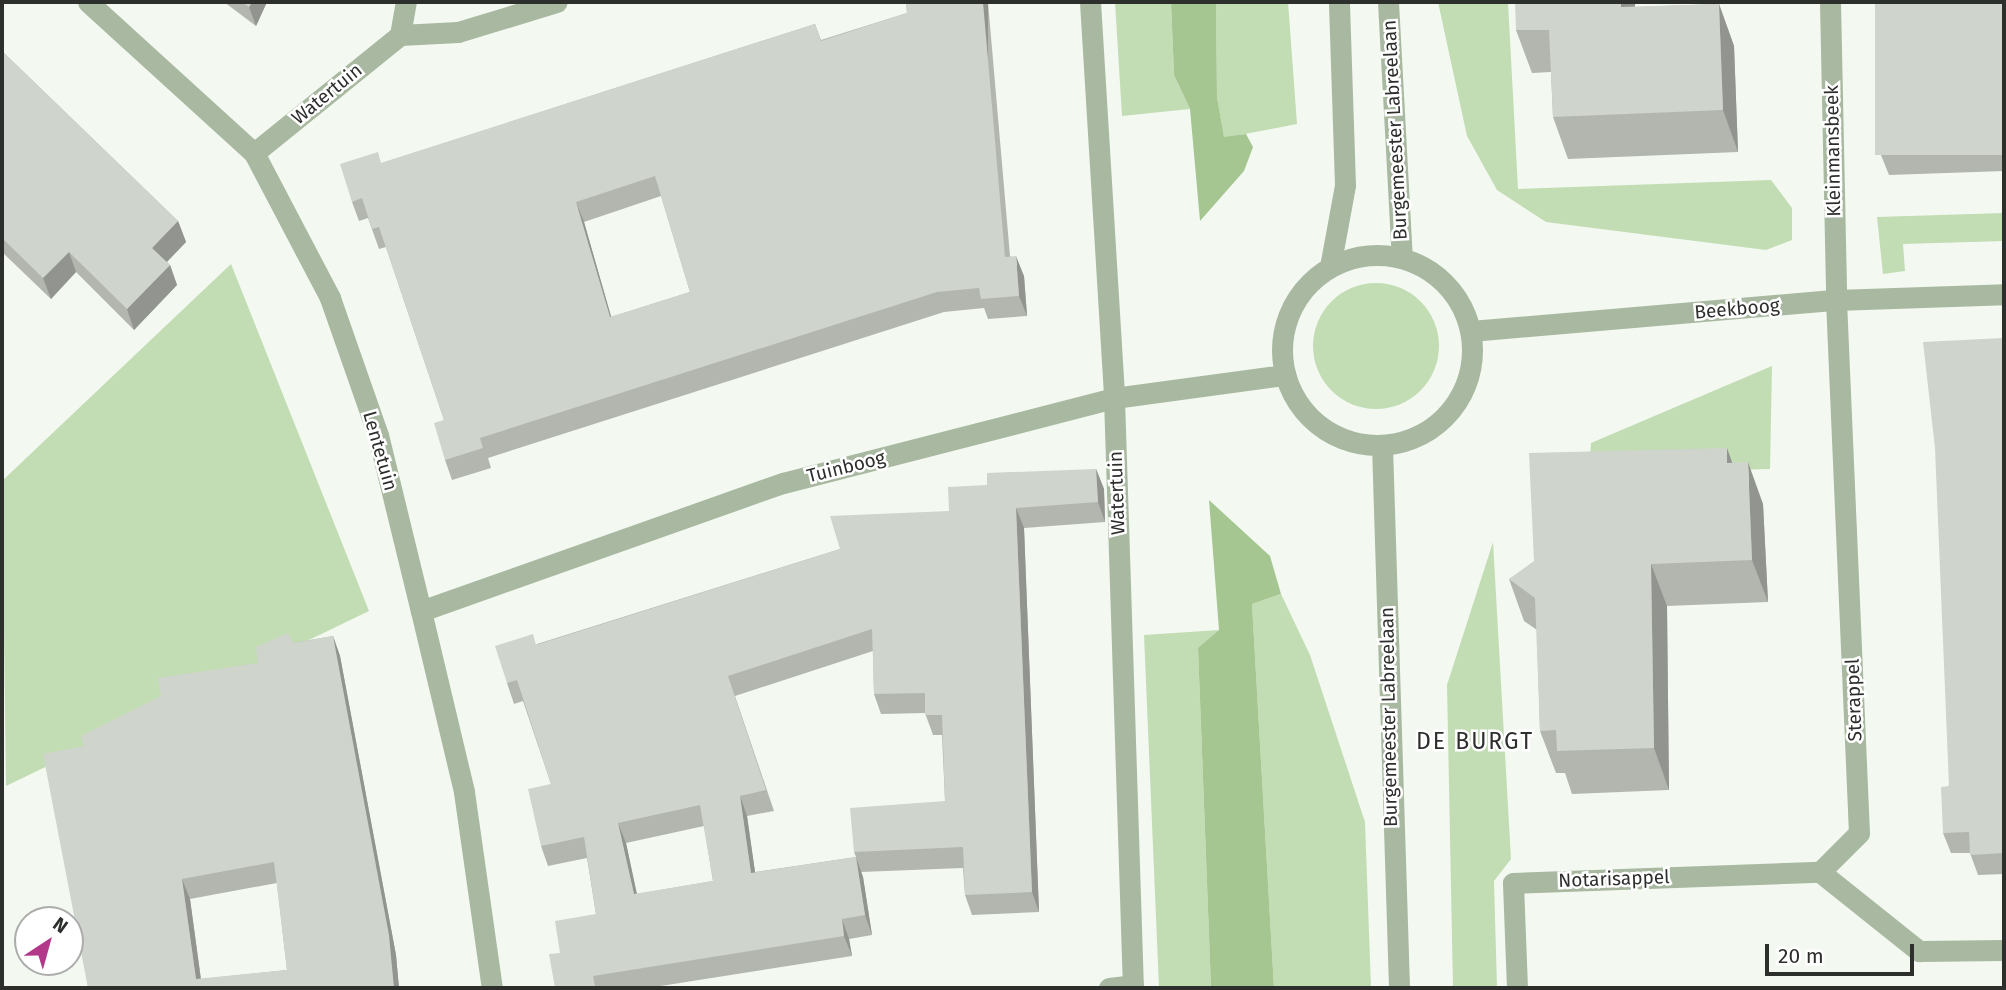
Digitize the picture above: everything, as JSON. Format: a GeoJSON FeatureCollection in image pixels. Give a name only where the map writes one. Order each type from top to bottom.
{"type":"FeatureCollection","features":[{"type":"Feature","properties":{"kind":"street","name":"Lentetuin"},"geometry":{"type":"LineString","coordinates":[[88,2],[254,153],[330,298],[378,435],[464,792],[492,988]]}},
{"type":"Feature","properties":{"kind":"street"},"geometry":{"type":"LineString","coordinates":[[406,2],[400,35],[458,32],[557,2]]}},
{"type":"Feature","properties":{"kind":"street","name":"Watertuin"},"geometry":{"type":"LineString","coordinates":[[1090,2],[1114,398],[1133,986],[1109,988]]}},
{"type":"Feature","properties":{"kind":"street"},"geometry":{"type":"LineString","coordinates":[[1330,267],[1345,184],[1339,2]]}},
{"type":"Feature","properties":{"kind":"street","name":"Burgemeester Labreelaan"},"geometry":{"type":"LineString","coordinates":[[1388,2],[1402,258]]}},
{"type":"Feature","properties":{"kind":"street","name":"Kleinmansbeek"},"geometry":{"type":"LineString","coordinates":[[1830,2],[1836,300]]}},
{"type":"Feature","properties":{"kind":"street","name":"Watertuin"},"geometry":{"type":"LineString","coordinates":[[254,153],[400,35]]}},
{"type":"Feature","properties":{"kind":"street"},"geometry":{"type":"LineString","coordinates":[[1377,255],[1402,258],[1447,285],[1471,331],[1469,374],[1442,422],[1414,439],[1382,446],[1350,442],[1321,427],[1298,405],[1285,375],[1282,344],[1289,314],[1305,287],[1330,267],[1377,255]]}},
{"type":"Feature","properties":{"kind":"street","name":"Beekboog"},"geometry":{"type":"LineString","coordinates":[[1471,331],[1836,300],[2004,294]]}},
{"type":"Feature","properties":{"kind":"street","name":"Sterappel"},"geometry":{"type":"LineString","coordinates":[[1820,872],[1859,833],[1836,300]]}},
{"type":"Feature","properties":{"kind":"street","name":"Tuinboog"},"geometry":{"type":"LineString","coordinates":[[421,611],[783,483],[1114,398],[1285,375]]}},
{"type":"Feature","properties":{"kind":"street","name":"Burgemeester Labreelaan"},"geometry":{"type":"LineString","coordinates":[[1382,446],[1399,988]]}},
{"type":"Feature","properties":{"kind":"street"},"geometry":{"type":"LineString","coordinates":[[1820,872],[1919,951],[2004,950]]}},
{"type":"Feature","properties":{"kind":"street","name":"Notarisappel"},"geometry":{"type":"LineString","coordinates":[[1517,988],[1514,883],[1820,872]]}},
{"type":"Feature","properties":{"kind":"shaded area"},"geometry":{"type":"Polygon","coordinates":[[[1115,2],[1171,2],[1174,75],[1190,109],[1122,116],[1115,2]]]}},
{"type":"Feature","properties":{"kind":"shaded area"},"geometry":{"type":"Polygon","coordinates":[[[1171,2],[1216,2],[1217,97],[1224,137],[1246,134],[1253,147],[1244,171],[1200,221],[1190,109],[1174,75],[1171,2]]]}},
{"type":"Feature","properties":{"kind":"shaded area"},"geometry":{"type":"Polygon","coordinates":[[[1216,2],[1288,2],[1297,124],[1224,138],[1217,97],[1216,2]]]}},
{"type":"Feature","properties":{"kind":"shaded area"},"geometry":{"type":"Polygon","coordinates":[[[1438,2],[1508,2],[1518,189],[1771,180],[1792,208],[1792,240],[1766,250],[1546,222],[1497,190],[1467,136],[1438,2]]]}},
{"type":"Feature","properties":{"kind":"shaded area"},"geometry":{"type":"Polygon","coordinates":[[[2004,213],[2004,241],[1903,244],[1905,271],[1883,274],[1877,217],[2004,213]]]}},
{"type":"Feature","properties":{"kind":"shaded area"},"geometry":{"type":"Polygon","coordinates":[[[231,264],[369,611],[6,786],[2,481],[231,264]]]}},
{"type":"Feature","properties":{"kind":"shaded area"},"geometry":{"type":"Polygon","coordinates":[[[1376,283],[1400,288],[1420,302],[1434,322],[1439,346],[1434,370],[1420,390],[1400,404],[1376,409],[1352,404],[1332,390],[1318,370],[1313,346],[1318,322],[1332,302],[1352,288],[1376,283]]]}},
{"type":"Feature","properties":{"kind":"shaded area"},"geometry":{"type":"Polygon","coordinates":[[[1772,366],[1770,469],[1589,474],[1591,443],[1772,366]]]}},
{"type":"Feature","properties":{"kind":"shaded area"},"geometry":{"type":"Polygon","coordinates":[[[1209,500],[1270,556],[1281,594],[1252,604],[1274,988],[1211,988],[1198,648],[1219,630],[1209,500]]]}},
{"type":"Feature","properties":{"kind":"shaded area"},"geometry":{"type":"Polygon","coordinates":[[[1493,542],[1511,859],[1494,881],[1497,988],[1453,988],[1447,685],[1493,542]]]}},
{"type":"Feature","properties":{"kind":"shaded area"},"geometry":{"type":"Polygon","coordinates":[[[1281,594],[1310,655],[1365,822],[1371,988],[1274,988],[1252,604],[1281,594]]]}},
{"type":"Feature","properties":{"kind":"shaded area"},"geometry":{"type":"Polygon","coordinates":[[[1219,630],[1198,649],[1211,988],[1159,988],[1144,635],[1219,630]]]}},
{"type":"Feature","properties":{"kind":"building"},"geometry":{"type":"Polygon","coordinates":[[[906,2],[983,2],[1005,257],[1016,256],[1019,296],[981,299],[979,288],[937,292],[480,438],[483,448],[445,460],[434,423],[444,420],[379,227],[372,229],[362,198],[352,202],[340,164],[378,152],[381,163],[815,24],[821,41],[907,13],[906,2]],[[655,176],[576,202],[610,317],[690,292],[655,176]]]}},
{"type":"Feature","properties":{"kind":"building"},"geometry":{"type":"Polygon","coordinates":[[[1515,2],[1621,2],[1621,7],[1719,4],[1723,110],[1553,117],[1549,30],[1516,30],[1515,2]]]}},
{"type":"Feature","properties":{"kind":"building"},"geometry":{"type":"Polygon","coordinates":[[[1875,2],[2004,2],[2004,155],[1875,155],[1875,2]]]}},
{"type":"Feature","properties":{"kind":"building"},"geometry":{"type":"Polygon","coordinates":[[[2,51],[178,221],[152,248],[170,265],[127,309],[69,252],[43,278],[2,238],[2,51]]]}},
{"type":"Feature","properties":{"kind":"building"},"geometry":{"type":"Polygon","coordinates":[[[2003,338],[2004,853],[1970,855],[1969,832],[1943,833],[1941,787],[1949,786],[1935,448],[1923,342],[2003,338]]]}},
{"type":"Feature","properties":{"kind":"building"},"geometry":{"type":"Polygon","coordinates":[[[1727,448],[1727,463],[1748,462],[1752,560],[1651,564],[1654,748],[1557,751],[1556,730],[1540,731],[1535,598],[1509,579],[1534,561],[1529,453],[1727,448]]]}},
{"type":"Feature","properties":{"kind":"building"},"geometry":{"type":"Polygon","coordinates":[[[1096,469],[1098,502],[1016,508],[1032,892],[965,895],[963,847],[854,852],[850,808],[945,801],[942,715],[925,715],[925,693],[874,694],[872,629],[728,676],[766,790],[740,796],[751,873],[856,857],[865,915],[842,919],[844,936],[593,976],[595,986],[555,988],[549,954],[560,953],[555,921],[596,914],[584,837],[541,846],[528,789],[551,784],[517,680],[507,683],[495,646],[533,634],[536,645],[840,549],[830,516],[949,511],[948,487],[987,485],[987,473],[1096,469]],[[700,805],[618,823],[634,894],[713,881],[700,805]]]}},
{"type":"Feature","properties":{"kind":"building"},"geometry":{"type":"Polygon","coordinates":[[[288,633],[293,643],[333,636],[389,935],[394,988],[88,988],[84,967],[84,906],[72,906],[43,754],[84,746],[81,736],[161,696],[158,678],[258,663],[256,647],[288,633]],[[274,862],[182,879],[196,979],[287,970],[274,862]]]}},
{"type":"Feature","properties":{"kind":"building"},"geometry":{"type":"Polygon","coordinates":[[[2004,986],[2004,988],[1894,988],[2004,986]]]}},
{"type":"Feature","properties":{"kind":"district","name":"DE BURGT"},"geometry":{"type":"Point","coordinates":[1475,741]}}]}
